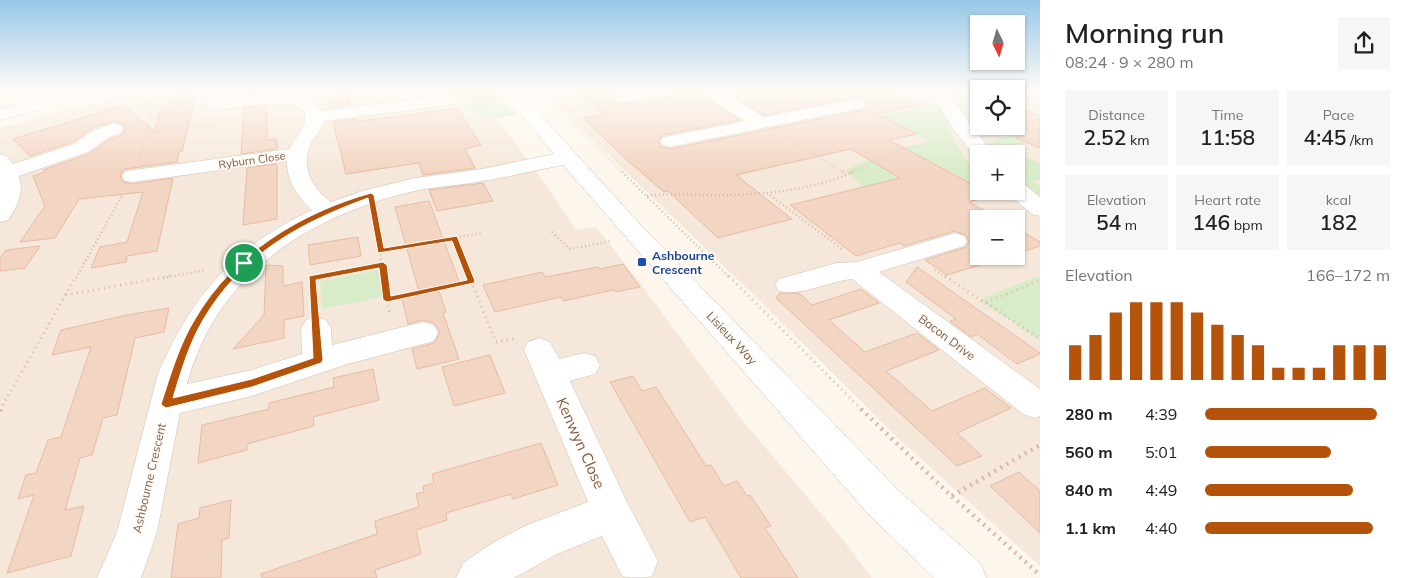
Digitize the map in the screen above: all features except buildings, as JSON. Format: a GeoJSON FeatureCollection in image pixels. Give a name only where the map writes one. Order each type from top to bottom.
{"type":"FeatureCollection","features":[{"type":"Feature","properties":{"kind":"street","name":"Ryburn Close"},"geometry":{"type":"LineString","coordinates":[[316,117],[313,128],[297,154],[301,183],[327,210]]}},
{"type":"Feature","properties":{"kind":"street","name":"Lisieux Way"},"geometry":{"type":"LineString","coordinates":[[532,117],[638,236],[884,503],[965,578]]}},
{"type":"Feature","properties":{"kind":"street"},"geometry":{"type":"LineString","coordinates":[[754,117],[762,122]]}},
{"type":"Feature","properties":{"kind":"street"},"geometry":{"type":"LineString","coordinates":[[670,141],[789,117]]}},
{"type":"Feature","properties":{"kind":"street"},"geometry":{"type":"LineString","coordinates":[[956,117],[977,145]]}},
{"type":"Feature","properties":{"kind":"street"},"geometry":{"type":"LineString","coordinates":[[0,215],[11,190],[4,166],[81,148],[102,131]]}},
{"type":"Feature","properties":{"kind":"street","name":"Ryburn Close"},"geometry":{"type":"LineString","coordinates":[[133,176],[208,161],[297,154]]}},
{"type":"Feature","properties":{"kind":"street","name":"Ashbourne Crescent"},"geometry":{"type":"LineString","coordinates":[[119,578],[137,532],[166,404],[181,357],[199,320],[217,293],[244,263],[261,248],[291,229],[327,210],[371,195],[409,185],[470,177],[567,158]]}},
{"type":"Feature","properties":{"kind":"street"},"geometry":{"type":"LineString","coordinates":[[1025,196],[1040,209]]}},
{"type":"Feature","properties":{"kind":"street"},"geometry":{"type":"LineString","coordinates":[[790,286],[836,272],[862,268],[955,241]]}},
{"type":"Feature","properties":{"kind":"street","name":"Bacon Drive"},"geometry":{"type":"LineString","coordinates":[[862,268],[1038,404]]}},
{"type":"Feature","properties":{"kind":"street"},"geometry":{"type":"LineString","coordinates":[[316,328],[318,360]]}},
{"type":"Feature","properties":{"kind":"street"},"geometry":{"type":"LineString","coordinates":[[166,404],[252,383],[318,360],[422,333]]}},
{"type":"Feature","properties":{"kind":"street"},"geometry":{"type":"LineString","coordinates":[[544,361],[584,365]]}},
{"type":"Feature","properties":{"kind":"street","name":"Kenwyn Close"},"geometry":{"type":"LineString","coordinates":[[544,361],[612,513],[637,561]]}},
{"type":"Feature","properties":{"kind":"street"},"geometry":{"type":"LineString","coordinates":[[478,578],[498,562],[548,537],[612,513]]}},
{"type":"Feature","properties":{"kind":"path"},"geometry":{"type":"LineString","coordinates":[[0,411],[133,176],[150,118],[157,117]]}},
{"type":"Feature","properties":{"kind":"path"},"geometry":{"type":"LineString","coordinates":[[147,133],[225,123],[225,117]]}},
{"type":"Feature","properties":{"kind":"path"},"geometry":{"type":"LineString","coordinates":[[565,117],[750,297],[823,373],[952,496],[1040,575]]}},
{"type":"Feature","properties":{"kind":"path"},"geometry":{"type":"LineString","coordinates":[[980,145],[983,141],[1040,118]]}},
{"type":"Feature","properties":{"kind":"path"},"geometry":{"type":"LineString","coordinates":[[762,122],[846,174]]}},
{"type":"Feature","properties":{"kind":"path"},"geometry":{"type":"LineString","coordinates":[[646,196],[668,193],[728,195],[766,192],[825,183],[899,150],[948,141],[970,145]]}},
{"type":"Feature","properties":{"kind":"path"},"geometry":{"type":"LineString","coordinates":[[766,192],[862,268]]}},
{"type":"Feature","properties":{"kind":"path"},"geometry":{"type":"LineString","coordinates":[[371,195],[387,300],[471,281]]}},
{"type":"Feature","properties":{"kind":"path"},"geometry":{"type":"LineString","coordinates":[[552,232],[570,249],[638,236]]}},
{"type":"Feature","properties":{"kind":"path"},"geometry":{"type":"LineString","coordinates":[[381,251],[482,233]]}},
{"type":"Feature","properties":{"kind":"path"},"geometry":{"type":"LineString","coordinates":[[454,238],[496,342],[531,335],[544,361]]}},
{"type":"Feature","properties":{"kind":"path"},"geometry":{"type":"LineString","coordinates":[[912,254],[1040,339]]}},
{"type":"Feature","properties":{"kind":"path"},"geometry":{"type":"LineString","coordinates":[[66,295],[244,263]]}},
{"type":"Feature","properties":{"kind":"path"},"geometry":{"type":"LineString","coordinates":[[316,328],[312,278],[383,265]]}},
{"type":"Feature","properties":{"kind":"path"},"geometry":{"type":"LineString","coordinates":[[985,303],[1038,280],[1040,282]]}},
{"type":"Feature","properties":{"kind":"path"},"geometry":{"type":"LineString","coordinates":[[952,496],[1040,445]]}},
{"type":"Feature","properties":{"kind":"shaded area"},"geometry":{"type":"Polygon","coordinates":[[[42,117],[493,117],[506,131],[543,181],[576,230],[596,227],[742,420],[836,531],[872,578],[0,578],[0,128],[42,117]]]}},
{"type":"Feature","properties":{"kind":"shaded area"},"geometry":{"type":"Polygon","coordinates":[[[569,117],[970,117],[970,135],[1025,135],[1025,117],[1040,117],[1040,566],[899,439],[762,303],[569,117]]]}},
{"type":"Feature","properties":{"kind":"green space"},"geometry":{"type":"Polygon","coordinates":[[[885,117],[945,117],[959,149],[970,164],[970,188],[956,180],[961,177],[934,163],[890,173],[897,178],[863,187],[846,170],[895,149],[929,142],[885,117]]]}},
{"type":"Feature","properties":{"kind":"green space"},"geometry":{"type":"Polygon","coordinates":[[[963,117],[970,117],[970,127],[963,117]]]}},
{"type":"Feature","properties":{"kind":"green space"},"geometry":{"type":"Polygon","coordinates":[[[1025,128],[1040,138],[1016,145],[984,144],[1008,135],[1025,135],[1025,128]]]}},
{"type":"Feature","properties":{"kind":"green space"},"geometry":{"type":"Polygon","coordinates":[[[976,135],[989,135],[979,139],[976,135]]]}},
{"type":"Feature","properties":{"kind":"green space"},"geometry":{"type":"Polygon","coordinates":[[[1025,157],[1040,163],[1040,179],[1032,182],[1040,186],[1040,197],[1025,184],[1025,157]]]}},
{"type":"Feature","properties":{"kind":"green space"},"geometry":{"type":"Polygon","coordinates":[[[378,270],[383,297],[322,309],[320,281],[378,270]]]}},
{"type":"Feature","properties":{"kind":"green space"},"geometry":{"type":"Polygon","coordinates":[[[1037,276],[1040,278],[1040,340],[979,300],[1037,276]]]}},
{"type":"Feature","properties":{"kind":"place","name":"Ashbourne Crescent"},"geometry":{"type":"Point","coordinates":[642,262]}},
{"type":"Feature","properties":{"kind":"route"},"geometry":{"type":"LineString","coordinates":[[371,195],[381,251],[454,238],[471,281],[387,300],[383,265],[312,278],[318,360],[252,383],[166,404],[181,357],[199,320],[217,293],[244,263],[261,248],[291,229],[327,210],[371,195]]}}]}
